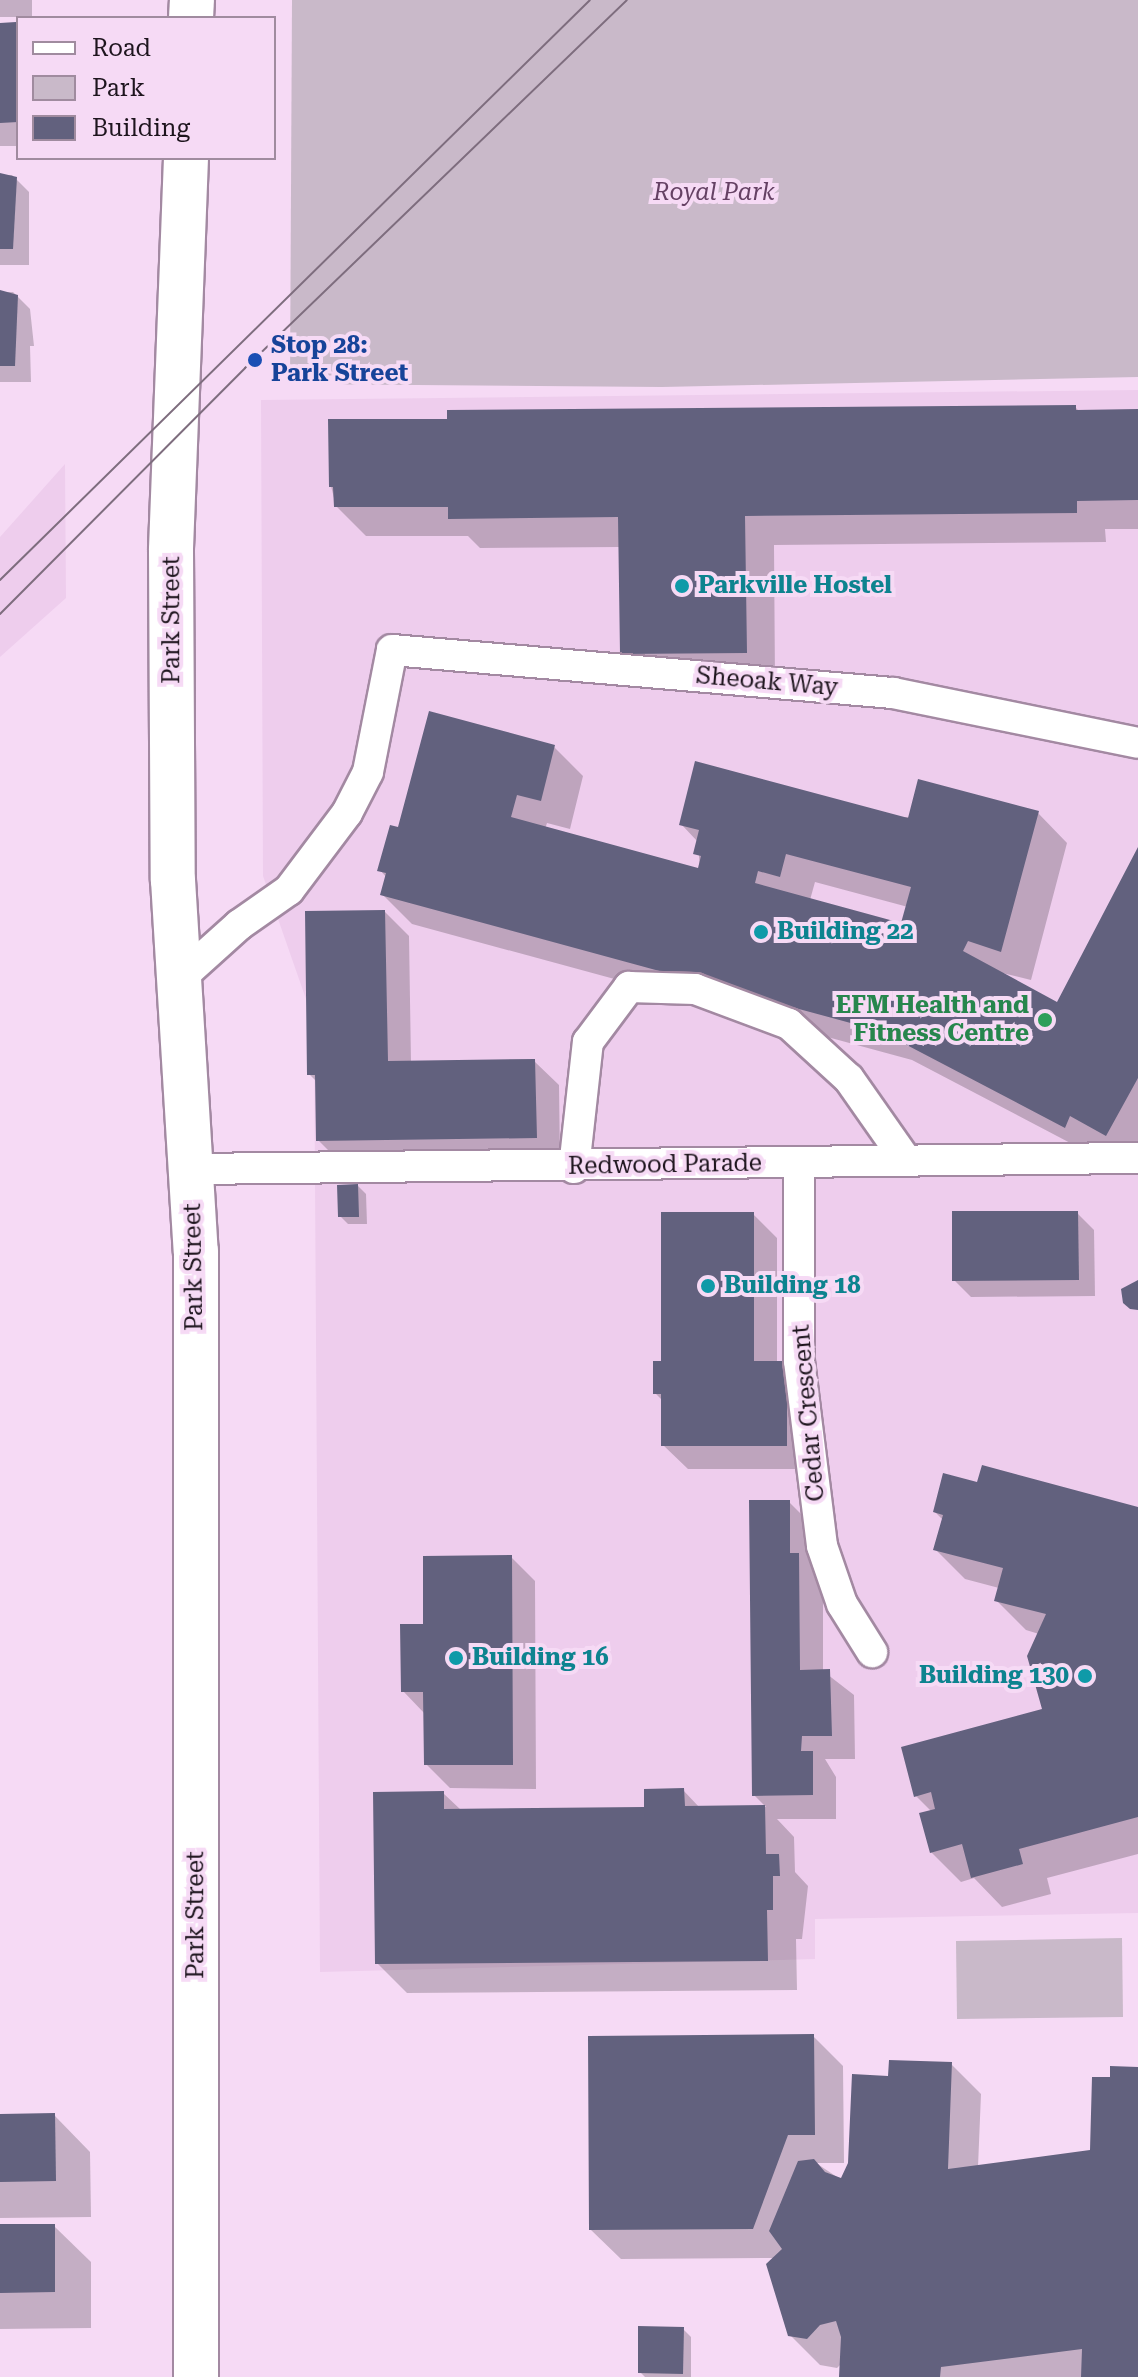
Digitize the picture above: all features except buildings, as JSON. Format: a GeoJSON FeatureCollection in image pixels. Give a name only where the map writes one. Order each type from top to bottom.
{"type":"FeatureCollection","features":[{"type":"Feature","properties":{"kind":"street","name":"Park Street"},"geometry":{"type":"LineString","coordinates":[[186,160],[171,551],[179,979],[192,1169],[196,2377]]}},
{"type":"Feature","properties":{"kind":"lane","name":"Sheoak Way"},"geometry":{"type":"LineString","coordinates":[[179,979],[239,925],[289,890],[347,813],[368,772],[392,650],[893,693],[1138,743]]}},
{"type":"Feature","properties":{"kind":"lane"},"geometry":{"type":"LineString","coordinates":[[574,1168],[588,1042],[629,987],[695,989],[789,1024],[849,1079],[906,1160]]}},
{"type":"Feature","properties":{"kind":"lane","name":"Redwood Parade"},"geometry":{"type":"LineString","coordinates":[[192,1169],[574,1168],[1138,1158]]}},
{"type":"Feature","properties":{"kind":"lane","name":"Cedar Crescent"},"geometry":{"type":"LineString","coordinates":[[799,1162],[799,1361],[822,1546],[842,1604],[872,1652]]}},
{"type":"Feature","properties":{"kind":"shaded area"},"geometry":{"type":"Polygon","coordinates":[[[1138,390],[1138,1913],[815,1919],[815,1959],[320,1972],[314,1022],[263,876],[261,400],[1138,390]]]}},
{"type":"Feature","properties":{"kind":"shaded area"},"geometry":{"type":"Polygon","coordinates":[[[65,464],[66,598],[0,657],[0,537],[65,464]]]}},
{"type":"Feature","properties":{"kind":"green space","name":"Royal Park"},"geometry":{"type":"Polygon","coordinates":[[[292,0],[1138,0],[1138,377],[662,387],[290,384],[292,0]]]}},
{"type":"Feature","properties":{"kind":"green space"},"geometry":{"type":"Polygon","coordinates":[[[1122,1938],[1123,2017],[957,2019],[956,1941],[1122,1938]]]}},
{"type":"Feature","properties":{"kind":"tram line"},"geometry":{"type":"LineString","coordinates":[[0,580],[590,0]]}},
{"type":"Feature","properties":{"kind":"tram line"},"geometry":{"type":"LineString","coordinates":[[0,614],[245,368],[627,0]]}},
{"type":"Feature","properties":{"kind":"place","name":"Stop 28: Park Street"},"geometry":{"type":"Point","coordinates":[255,360]}},
{"type":"Feature","properties":{"kind":"place","name":"Parkville Hostel"},"geometry":{"type":"Point","coordinates":[682,586]}},
{"type":"Feature","properties":{"kind":"place","name":"Building 22"},"geometry":{"type":"Point","coordinates":[761,932]}},
{"type":"Feature","properties":{"kind":"place","name":"EFM Health and Fitness Centre"},"geometry":{"type":"Point","coordinates":[1045,1020]}},
{"type":"Feature","properties":{"kind":"place","name":"Building 18"},"geometry":{"type":"Point","coordinates":[708,1286]}},
{"type":"Feature","properties":{"kind":"place","name":"Building 16"},"geometry":{"type":"Point","coordinates":[456,1658]}},
{"type":"Feature","properties":{"kind":"place","name":"Building 130"},"geometry":{"type":"Point","coordinates":[1085,1676]}}]}
